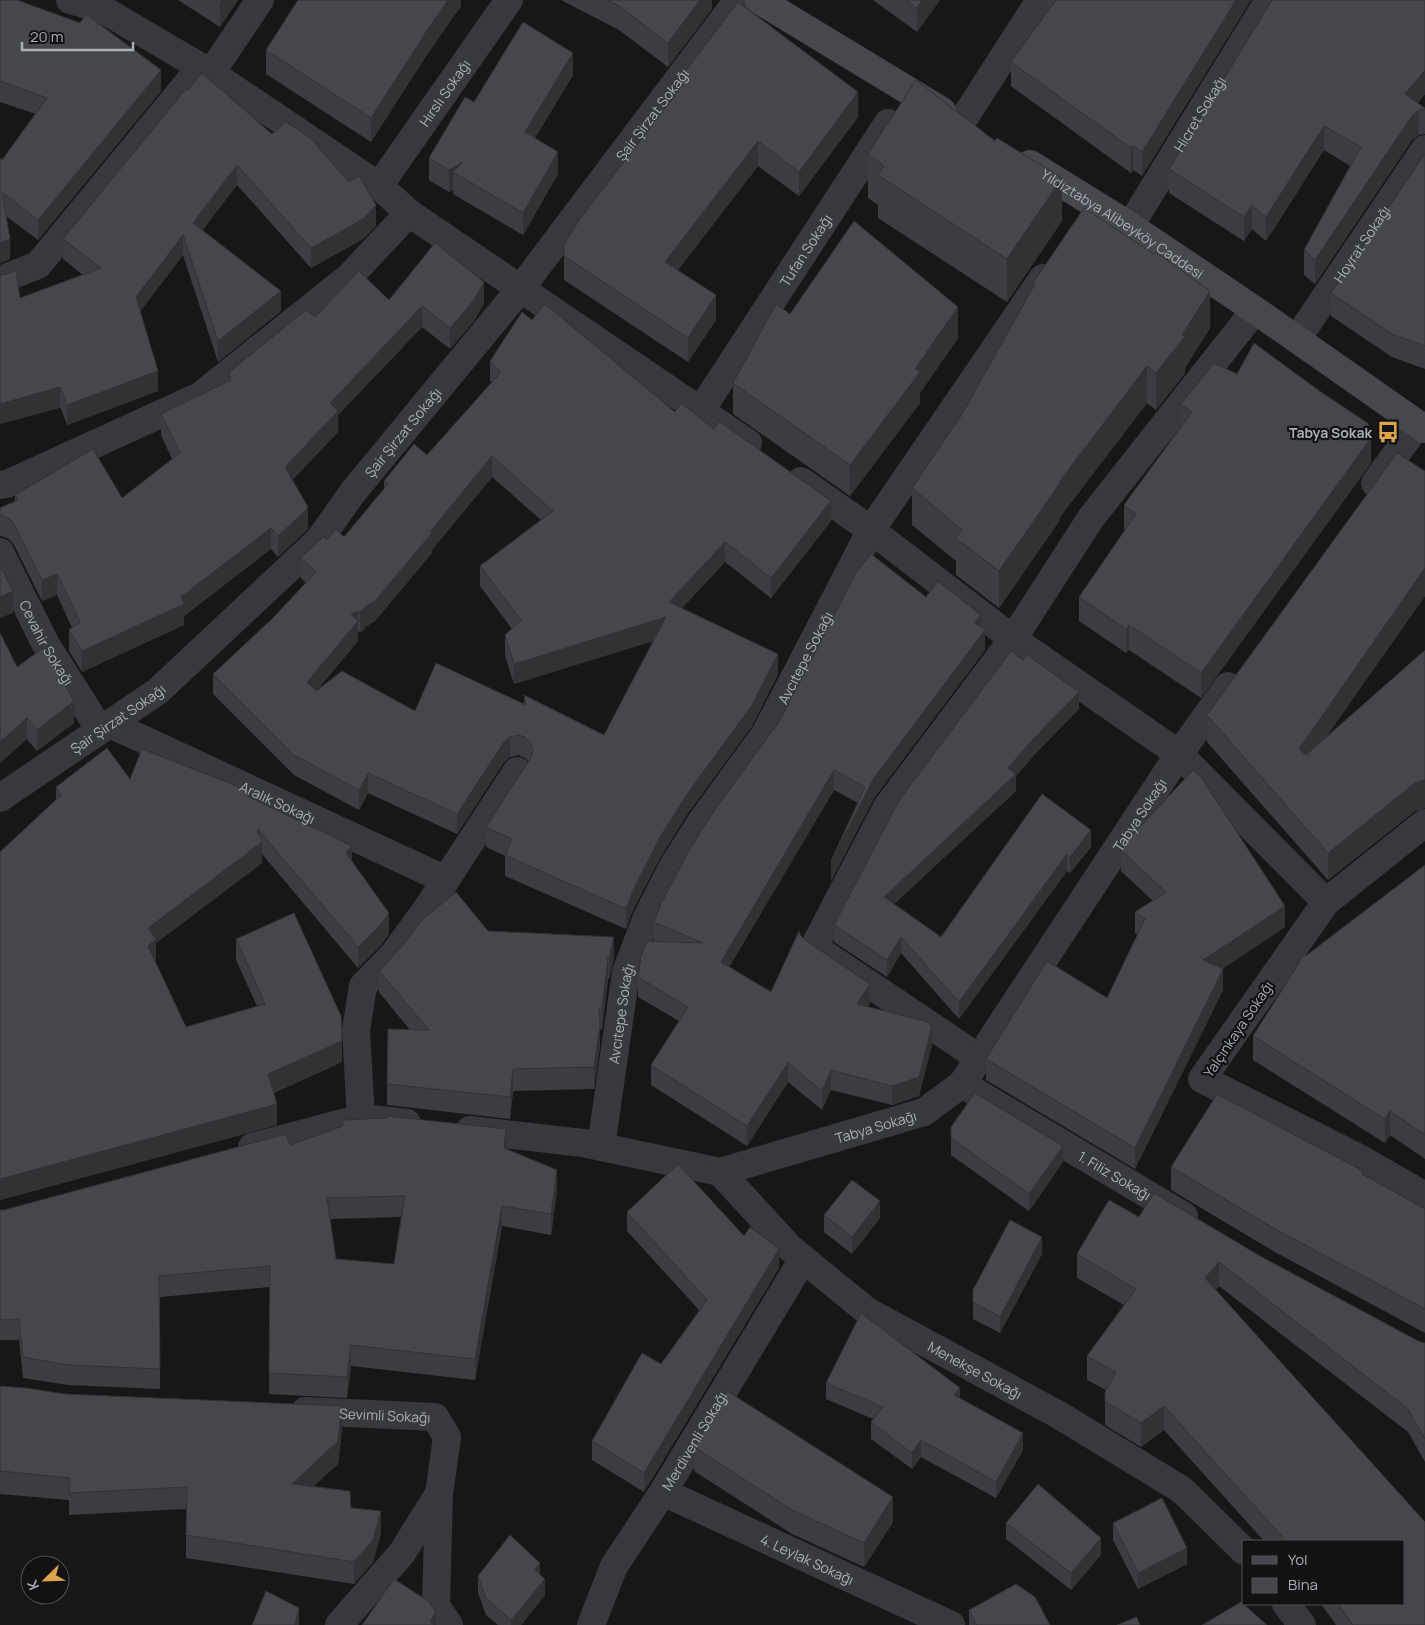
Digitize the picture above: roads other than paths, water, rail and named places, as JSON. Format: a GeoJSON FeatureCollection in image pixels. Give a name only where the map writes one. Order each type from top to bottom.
{"type":"FeatureCollection","features":[{"type":"Feature","properties":{"kind":"main road"},"geometry":{"type":"LineString","coordinates":[[759,0],[910,90],[986,138]]}},
{"type":"Feature","properties":{"kind":"main road","name":"Yıldıztabya Alibeyköy Caddesi"},"geometry":{"type":"LineString","coordinates":[[1011,153],[1094,202],[1256,310],[1421,426]]}},
{"type":"Feature","properties":{"kind":"street"},"geometry":{"type":"LineString","coordinates":[[70,0],[105,5],[206,70],[379,186],[409,213],[701,410],[871,530],[1013,639],[1179,754],[1326,902]]}},
{"type":"Feature","properties":{"kind":"street"},"geometry":{"type":"LineString","coordinates":[[0,280],[38,265],[206,70],[260,0]]}},
{"type":"Feature","properties":{"kind":"street","name":"Hırslı Sokağı"},"geometry":{"type":"LineString","coordinates":[[379,186],[509,0]]}},
{"type":"Feature","properties":{"kind":"street","name":"Şair Şirzat Sokağı"},"geometry":{"type":"LineString","coordinates":[[0,798],[158,691],[319,540],[353,492],[521,288],[738,0]]}},
{"type":"Feature","properties":{"kind":"street"},"geometry":{"type":"LineString","coordinates":[[961,123],[1040,0]]}},
{"type":"Feature","properties":{"kind":"street","name":"Hicret Sokağı"},"geometry":{"type":"LineString","coordinates":[[1130,226],[1269,0]]}},
{"type":"Feature","properties":{"kind":"street","name":"Tufan Sokağı"},"geometry":{"type":"LineString","coordinates":[[701,410],[910,90]]}},
{"type":"Feature","properties":{"kind":"street","name":"Hoyrat Sokağı"},"geometry":{"type":"LineString","coordinates":[[1296,339],[1425,149]]}},
{"type":"Feature","properties":{"kind":"street"},"geometry":{"type":"LineString","coordinates":[[1077,227],[1094,202]]}},
{"type":"Feature","properties":{"kind":"street"},"geometry":{"type":"LineString","coordinates":[[2,491],[200,396],[349,277],[409,213]]}},
{"type":"Feature","properties":{"kind":"street","name":"Avcıtepe Sokağı"},"geometry":{"type":"LineString","coordinates":[[601,1147],[626,972],[648,917],[673,866],[701,822],[765,734],[871,530],[1055,260]]}},
{"type":"Feature","properties":{"kind":"street"},"geometry":{"type":"LineString","coordinates":[[979,1058],[814,947],[888,807],[1013,639],[1091,518],[1256,310]]}},
{"type":"Feature","properties":{"kind":"street"},"geometry":{"type":"LineString","coordinates":[[1360,504],[1421,426]]}},
{"type":"Feature","properties":{"kind":"street","name":"Cevahir Sokağı"},"geometry":{"type":"LineString","coordinates":[[0,552],[45,643],[105,727]]}},
{"type":"Feature","properties":{"kind":"street","name":"Tabya Sokağı"},"geometry":{"type":"LineString","coordinates":[[228,1154],[361,1118],[583,1143],[720,1172],[924,1112],[962,1084],[1179,754],[1243,665]]}},
{"type":"Feature","properties":{"kind":"street","name":"Aralık Sokağı"},"geometry":{"type":"LineString","coordinates":[[105,727],[446,880]]}},
{"type":"Feature","properties":{"kind":"street"},"geometry":{"type":"LineString","coordinates":[[361,1118],[356,1030],[363,986],[394,954],[446,880],[517,771]]}},
{"type":"Feature","properties":{"kind":"street","name":"Yalçınkaya Sokağı"},"geometry":{"type":"LineString","coordinates":[[1425,823],[1326,902],[1202,1079],[1360,1158],[1425,1196]]}},
{"type":"Feature","properties":{"kind":"street","name":"1. Filiz Sokağı"},"geometry":{"type":"LineString","coordinates":[[962,1084],[1208,1230]]}},
{"type":"Feature","properties":{"kind":"street","name":"Menekşe Sokağı"},"geometry":{"type":"LineString","coordinates":[[720,1172],[790,1248],[867,1310],[1059,1415],[1182,1490],[1242,1549]]}},
{"type":"Feature","properties":{"kind":"street","name":"Merdivenli Sokağı"},"geometry":{"type":"LineString","coordinates":[[591,1625],[614,1566],[663,1492],[803,1259]]}},
{"type":"Feature","properties":{"kind":"street","name":"Sevimli Sokağı"},"geometry":{"type":"LineString","coordinates":[[281,1410],[435,1417],[447,1437],[439,1494],[436,1606],[449,1625]]}},
{"type":"Feature","properties":{"kind":"street","name":"4. Leylak Sokağı"},"geometry":{"type":"LineString","coordinates":[[663,1492],[951,1625]]}},
{"type":"Feature","properties":{"kind":"street"},"geometry":{"type":"LineString","coordinates":[[339,1625],[402,1553],[439,1494]]}},
{"type":"Feature","properties":{"kind":"street"},"geometry":{"type":"LineString","coordinates":[[1287,1605],[1302,1625]]}},
{"type":"Feature","properties":{"kind":"place","name":"Tabya Sokak"},"geometry":{"type":"Point","coordinates":[1388,432]}}]}
